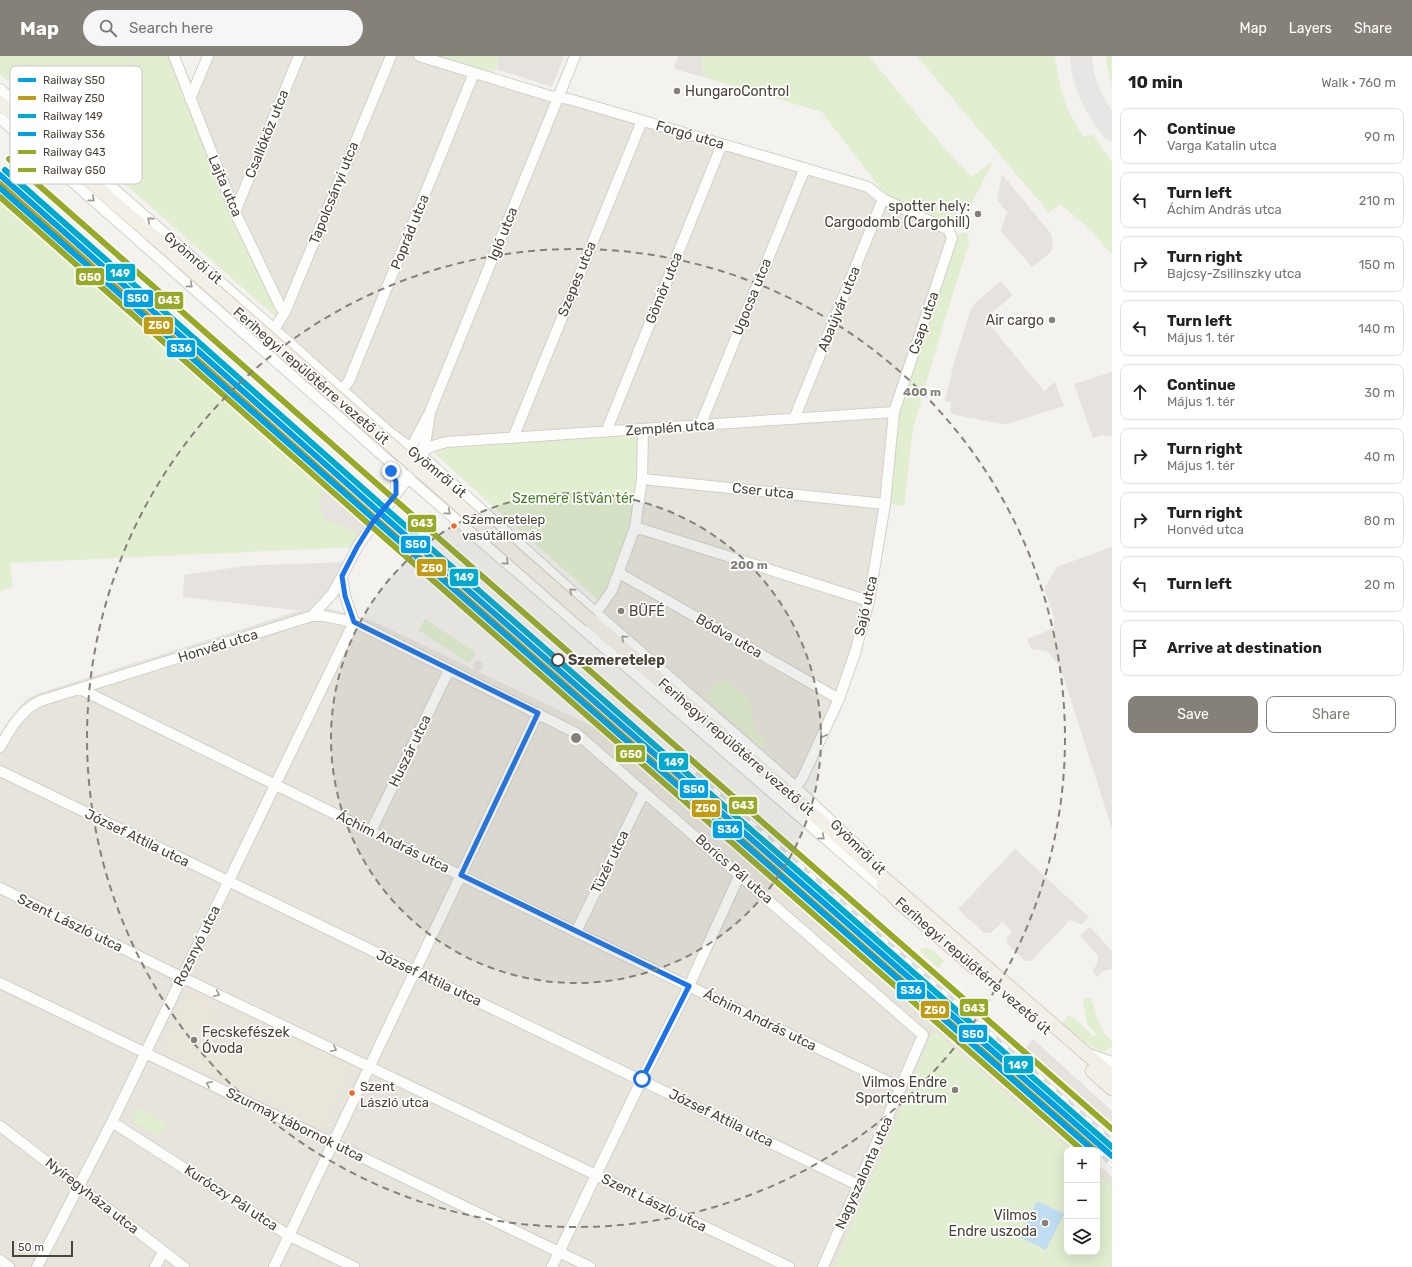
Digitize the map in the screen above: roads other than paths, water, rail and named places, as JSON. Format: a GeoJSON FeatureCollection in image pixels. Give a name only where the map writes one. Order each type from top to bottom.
{"type":"FeatureCollection","features":[{"type":"Feature","properties":{"kind":"main road","name":"Ferihegyi repülőtérre vezető út"},"geometry":{"type":"LineString","coordinates":[[0,103],[10,112]]}},
{"type":"Feature","properties":{"kind":"main road","name":"Ferihegyi repülőtérre vezető út"},"geometry":{"type":"LineString","coordinates":[[93,184],[593,617],[822,822],[901,897],[1112,1089]]}},
{"type":"Feature","properties":{"kind":"main road","name":"Ferihegyi repülőtérre vezető út"},"geometry":{"type":"LineString","coordinates":[[901,897],[1112,1076]]}},
{"type":"Feature","properties":{"kind":"street","name":"Lajta utca"},"geometry":{"type":"LineString","coordinates":[[174,56],[235,212],[280,306],[285,312]]}},
{"type":"Feature","properties":{"kind":"street"},"geometry":{"type":"LineString","coordinates":[[190,98],[208,56]]}},
{"type":"Feature","properties":{"kind":"street","name":"Csallóköz utca"},"geometry":{"type":"LineString","coordinates":[[235,212],[299,56]]}},
{"type":"Feature","properties":{"kind":"street","name":"Tapolcsányi utca"},"geometry":{"type":"LineString","coordinates":[[274,329],[285,312],[391,56]]}},
{"type":"Feature","properties":{"kind":"street","name":"Forgó utca"},"geometry":{"type":"LineString","coordinates":[[419,56],[550,96],[642,121],[868,187],[884,199],[949,230],[952,234]]}},
{"type":"Feature","properties":{"kind":"street","name":"Igló utca"},"geometry":{"type":"LineString","coordinates":[[423,453],[423,433],[430,412],[575,56]]}},
{"type":"Feature","properties":{"kind":"street","name":"Poprád utca"},"geometry":{"type":"LineString","coordinates":[[342,390],[349,381],[474,73]]}},
{"type":"Feature","properties":{"kind":"street","name":"Gyömrői út"},"geometry":{"type":"LineString","coordinates":[[0,89],[10,98]]}},
{"type":"Feature","properties":{"kind":"street","name":"Gyömrői út"},"geometry":{"type":"LineString","coordinates":[[0,118],[10,127]]}},
{"type":"Feature","properties":{"kind":"street","name":"Szepes utca"},"geometry":{"type":"LineString","coordinates":[[513,438],[642,121]]}},
{"type":"Feature","properties":{"kind":"street","name":"Gömör utca"},"geometry":{"type":"LineString","coordinates":[[606,432],[722,144]]}},
{"type":"Feature","properties":{"kind":"street","name":"Ugocsa utca"},"geometry":{"type":"LineString","coordinates":[[700,426],[805,168]]}},
{"type":"Feature","properties":{"kind":"street","name":"Gyömrői út"},"geometry":{"type":"LineString","coordinates":[[75,184],[408,478],[901,897]]}},
{"type":"Feature","properties":{"kind":"street","name":"Gyömrői út"},"geometry":{"type":"LineString","coordinates":[[108,184],[389,432],[410,448],[423,453],[593,617],[795,787],[850,839],[901,897]]}},
{"type":"Feature","properties":{"kind":"street","name":"Abaújvár utca"},"geometry":{"type":"LineString","coordinates":[[794,419],[884,199]]}},
{"type":"Feature","properties":{"kind":"street","name":"Csap utca"},"geometry":{"type":"LineString","coordinates":[[894,412],[952,238],[952,234]]}},
{"type":"Feature","properties":{"kind":"street","name":"Zemplén utca"},"geometry":{"type":"LineString","coordinates":[[423,453],[432,446],[447,442],[894,412]]}},
{"type":"Feature","properties":{"kind":"street","name":"Sajó utca"},"geometry":{"type":"LineString","coordinates":[[795,787],[802,779],[839,700],[855,653],[869,601],[885,504],[894,412]]}},
{"type":"Feature","properties":{"kind":"street"},"geometry":{"type":"LineString","coordinates":[[593,617],[612,590],[635,527],[642,479],[643,430]]}},
{"type":"Feature","properties":{"kind":"street","name":"Igló utca"},"geometry":{"type":"LineString","coordinates":[[410,448],[423,433]]}},
{"type":"Feature","properties":{"kind":"street","name":"Zemplén utca"},"geometry":{"type":"LineString","coordinates":[[423,433],[447,442]]}},
{"type":"Feature","properties":{"kind":"street"},"geometry":{"type":"LineString","coordinates":[[410,448],[399,470],[396,482],[396,494],[420,488]]}},
{"type":"Feature","properties":{"kind":"street"},"geometry":{"type":"LineString","coordinates":[[378,451],[396,482]]}},
{"type":"Feature","properties":{"kind":"street","name":"Honvéd utca"},"geometry":{"type":"LineString","coordinates":[[0,747],[18,716],[29,706],[40,701],[312,616],[325,604],[372,523],[408,478],[423,453]]}},
{"type":"Feature","properties":{"kind":"street","name":"Cser utca"},"geometry":{"type":"LineString","coordinates":[[642,479],[885,504]]}},
{"type":"Feature","properties":{"kind":"street"},"geometry":{"type":"LineString","coordinates":[[635,527],[869,601]]}},
{"type":"Feature","properties":{"kind":"street","name":"Bódva utca"},"geometry":{"type":"LineString","coordinates":[[619,573],[839,700]]}},
{"type":"Feature","properties":{"kind":"street"},"geometry":{"type":"LineString","coordinates":[[342,576],[345,596],[354,622]]}},
{"type":"Feature","properties":{"kind":"street"},"geometry":{"type":"LineString","coordinates":[[312,616],[324,616],[354,622]]}},
{"type":"Feature","properties":{"kind":"street","name":"Borics Pál utca"},"geometry":{"type":"LineString","coordinates":[[354,622],[576,733],[740,874],[923,1035]]}},
{"type":"Feature","properties":{"kind":"street","name":"Rozsnyó utca"},"geometry":{"type":"LineString","coordinates":[[37,1267],[112,1122],[354,622]]}},
{"type":"Feature","properties":{"kind":"street","name":"Huszár utca"},"geometry":{"type":"LineString","coordinates":[[371,831],[449,670]]}},
{"type":"Feature","properties":{"kind":"street","name":"Áchim András utca"},"geometry":{"type":"LineString","coordinates":[[80,689],[576,932],[901,1088]]}},
{"type":"Feature","properties":{"kind":"street"},"geometry":{"type":"LineString","coordinates":[[274,1267],[538,713]]}},
{"type":"Feature","properties":{"kind":"street","name":"József Attila utca"},"geometry":{"type":"LineString","coordinates":[[0,771],[228,883],[642,1079],[858,1185]]}},
{"type":"Feature","properties":{"kind":"street","name":"Tüzér utca"},"geometry":{"type":"LineString","coordinates":[[576,932],[644,792]]}},
{"type":"Feature","properties":{"kind":"street"},"geometry":{"type":"LineString","coordinates":[[552,1267],[642,1079],[689,986],[740,874]]}},
{"type":"Feature","properties":{"kind":"street","name":"Szent László utca"},"geometry":{"type":"LineString","coordinates":[[0,888],[181,977],[789,1267]]}},
{"type":"Feature","properties":{"kind":"street","name":"Szurmay tábornok utca"},"geometry":{"type":"LineString","coordinates":[[0,983],[590,1267]]}},
{"type":"Feature","properties":{"kind":"street","name":"Nagyszalonta utca"},"geometry":{"type":"LineString","coordinates":[[823,1267],[923,1035]]}},
{"type":"Feature","properties":{"kind":"street"},"geometry":{"type":"LineString","coordinates":[[1082,1051],[1112,1062]]}},
{"type":"Feature","properties":{"kind":"street","name":"Kuróczy Pál utca"},"geometry":{"type":"LineString","coordinates":[[112,1122],[288,1235],[354,1267]]}},
{"type":"Feature","properties":{"kind":"street","name":"Nyíregyháza utca"},"geometry":{"type":"LineString","coordinates":[[0,1126],[184,1267]]}},
{"type":"Feature","properties":{"kind":"street"},"geometry":{"type":"LineString","coordinates":[[156,1267],[163,1252]]}},
{"type":"Feature","properties":{"kind":"street"},"geometry":{"type":"LineString","coordinates":[[0,1260],[9,1267]]}},
{"type":"Feature","properties":{"kind":"water"},"geometry":{"type":"Polygon","coordinates":[[[1037,1201],[1064,1214],[1046,1250],[1019,1237],[1037,1201]]]}},
{"type":"Feature","properties":{"kind":"railway"},"geometry":{"type":"LineString","coordinates":[[534,663],[1086,1147]]}},
{"type":"Feature","properties":{"kind":"railway"},"geometry":{"type":"LineString","coordinates":[[678,757],[1112,1140]]}},
{"type":"Feature","properties":{"kind":"railway"},"geometry":{"type":"LineString","coordinates":[[1100,1153],[1112,1166]]}},
{"type":"Feature","properties":{"kind":"rail line","name":"149"},"geometry":{"type":"LineString","coordinates":[[5,170],[10,174]]}},
{"type":"Feature","properties":{"kind":"rail line","name":"S50"},"geometry":{"type":"LineString","coordinates":[[0,175],[10,184]]}},
{"type":"Feature","properties":{"kind":"rail line","name":"Z50"},"geometry":{"type":"LineString","coordinates":[[0,184],[375,518],[1092,1147]]}},
{"type":"Feature","properties":{"kind":"rail line","name":"S50"},"geometry":{"type":"LineString","coordinates":[[10,184],[380,513],[1112,1156]]}},
{"type":"Feature","properties":{"kind":"rail line","name":"149"},"geometry":{"type":"LineString","coordinates":[[21,184],[385,508],[1112,1147]]}},
{"type":"Feature","properties":{"kind":"rail line","name":"G43"},"geometry":{"type":"LineString","coordinates":[[37,184],[1112,1129]]}},
{"type":"Feature","properties":{"kind":"rail line","name":"S36"},"geometry":{"type":"LineString","coordinates":[[0,188],[375,520],[1090,1147]]}},
{"type":"Feature","properties":{"kind":"rail line","name":"G50"},"geometry":{"type":"LineString","coordinates":[[0,197],[370,525],[1079,1147]]}},
{"type":"Feature","properties":{"kind":"place","name":"HungaroControl"},"geometry":{"type":"Point","coordinates":[677,91]}},
{"type":"Feature","properties":{"kind":"place","name":"spotter hely: Cargodomb (Cargohill)"},"geometry":{"type":"Point","coordinates":[978,214]}},
{"type":"Feature","properties":{"kind":"place","name":"Air cargo"},"geometry":{"type":"Point","coordinates":[1052,320]}},
{"type":"Feature","properties":{"kind":"place","name":"Szemeretelep vasútállomás"},"geometry":{"type":"Point","coordinates":[454,526]}},
{"type":"Feature","properties":{"kind":"place","name":"BÜFÉ"},"geometry":{"type":"Point","coordinates":[621,611]}},
{"type":"Feature","properties":{"kind":"place","name":"Szemeretelep"},"geometry":{"type":"Point","coordinates":[558,660]}},
{"type":"Feature","properties":{"kind":"place","name":"Fecskefészek Óvoda"},"geometry":{"type":"Point","coordinates":[194,1040]}},
{"type":"Feature","properties":{"kind":"place","name":"Vilmos Endre Sportcentrum"},"geometry":{"type":"Point","coordinates":[955,1090]}},
{"type":"Feature","properties":{"kind":"place","name":"Szent László utca"},"geometry":{"type":"Point","coordinates":[352,1093]}},
{"type":"Feature","properties":{"kind":"place","name":"Vilmos Endre uszoda"},"geometry":{"type":"Point","coordinates":[1045,1223]}},
{"type":"Feature","properties":{"kind":"park label","name":"Szemere István tér"},"geometry":{"type":"Point","coordinates":[573,498]}}]}
